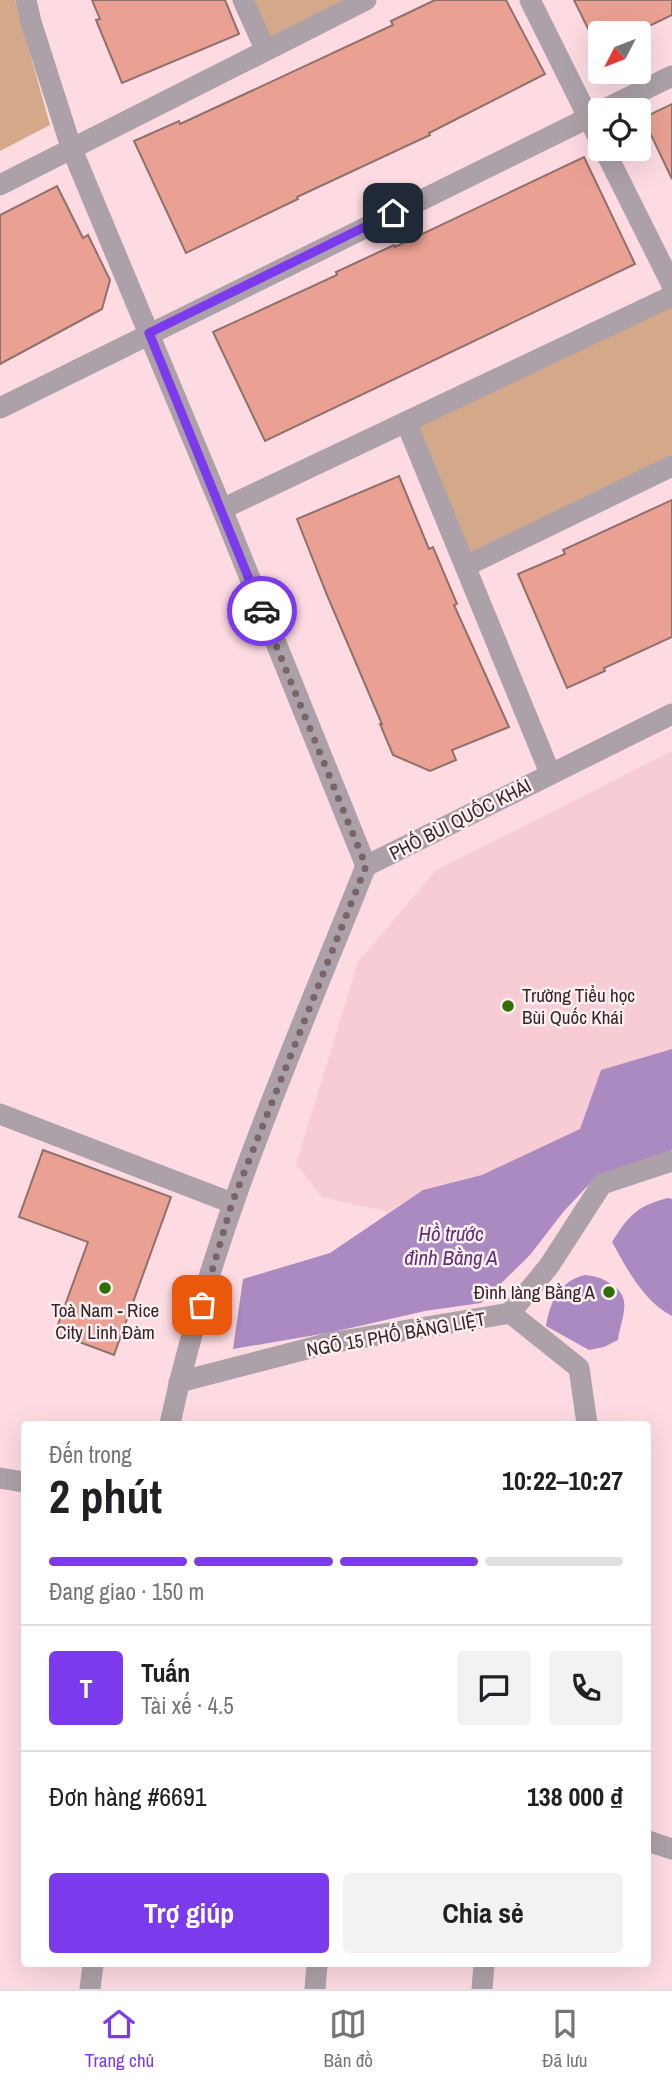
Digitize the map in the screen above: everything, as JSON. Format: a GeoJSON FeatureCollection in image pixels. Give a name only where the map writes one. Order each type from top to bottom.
{"type":"FeatureCollection","features":[{"type":"Feature","properties":{"kind":"street"},"geometry":{"type":"LineString","coordinates":[[26,0],[71,148],[222,509],[366,866]]}},
{"type":"Feature","properties":{"kind":"street"},"geometry":{"type":"LineString","coordinates":[[243,0],[265,50]]}},
{"type":"Feature","properties":{"kind":"street"},"geometry":{"type":"LineString","coordinates":[[0,185],[366,0]]}},
{"type":"Feature","properties":{"kind":"street"},"geometry":{"type":"LineString","coordinates":[[530,0],[588,98]]}},
{"type":"Feature","properties":{"kind":"street"},"geometry":{"type":"LineString","coordinates":[[627,98],[672,76]]}},
{"type":"Feature","properties":{"kind":"street"},"geometry":{"type":"LineString","coordinates":[[0,408],[588,117]]}},
{"type":"Feature","properties":{"kind":"street"},"geometry":{"type":"LineString","coordinates":[[610,161],[672,285]]}},
{"type":"Feature","properties":{"kind":"street"},"geometry":{"type":"LineString","coordinates":[[222,509],[672,296]]}},
{"type":"Feature","properties":{"kind":"street"},"geometry":{"type":"LineString","coordinates":[[406,422],[550,773]]}},
{"type":"Feature","properties":{"kind":"street"},"geometry":{"type":"LineString","coordinates":[[466,566],[672,466]]}},
{"type":"Feature","properties":{"kind":"street","name":"PHỐ BÙI QUỐC KHÁI"},"geometry":{"type":"LineString","coordinates":[[171,1421],[179,1382],[232,1203],[366,866],[672,714]]}},
{"type":"Feature","properties":{"kind":"street"},"geometry":{"type":"LineString","coordinates":[[0,1114],[232,1203]]}},
{"type":"Feature","properties":{"kind":"street","name":"NGÕ 15 PHỐ BẰNG LIỆT"},"geometry":{"type":"LineString","coordinates":[[179,1382],[330,1343],[510,1313],[549,1266],[602,1184],[672,1161]]}},
{"type":"Feature","properties":{"kind":"street"},"geometry":{"type":"LineString","coordinates":[[510,1313],[579,1368],[587,1421]]}},
{"type":"Feature","properties":{"kind":"street"},"geometry":{"type":"LineString","coordinates":[[0,1478],[21,1482]]}},
{"type":"Feature","properties":{"kind":"street"},"geometry":{"type":"LineString","coordinates":[[651,1842],[672,1849]]}},
{"type":"Feature","properties":{"kind":"street"},"geometry":{"type":"LineString","coordinates":[[90,1989],[93,1967]]}},
{"type":"Feature","properties":{"kind":"street"},"geometry":{"type":"LineString","coordinates":[[315,1989],[317,1967]]}},
{"type":"Feature","properties":{"kind":"street"},"geometry":{"type":"LineString","coordinates":[[482,1989],[484,1967]]}},
{"type":"Feature","properties":{"kind":"shaded area"},"geometry":{"type":"Polygon","coordinates":[[[0,0],[15,0],[50,125],[0,151],[0,0]]]}},
{"type":"Feature","properties":{"kind":"shaded area"},"geometry":{"type":"Polygon","coordinates":[[[243,0],[366,0],[265,49],[243,0]]]}},
{"type":"Feature","properties":{"kind":"shaded area"},"geometry":{"type":"Polygon","coordinates":[[[672,296],[672,466],[466,566],[406,422],[672,296]]]}},
{"type":"Feature","properties":{"kind":"shaded area","name":"Trường Tiểu học Bùi Quốc Khái"},"geometry":{"type":"Polygon","coordinates":[[[672,751],[672,1049],[601,1070],[580,1129],[482,1175],[423,1190],[388,1212],[322,1197],[296,1164],[358,962],[436,870],[672,751]]]}},
{"type":"Feature","properties":{"kind":"water","name":"Hồ trước đình Bằng A"},"geometry":{"type":"Polygon","coordinates":[[[672,1049],[672,1150],[597,1176],[564,1211],[530,1255],[481,1303],[425,1311],[333,1332],[233,1349],[243,1279],[330,1253],[423,1190],[482,1175],[580,1129],[601,1070],[672,1049]]]}},
{"type":"Feature","properties":{"kind":"water"},"geometry":{"type":"Polygon","coordinates":[[[672,1199],[672,1316],[645,1294],[612,1242],[641,1208],[672,1199]]]}},
{"type":"Feature","properties":{"kind":"water"},"geometry":{"type":"Polygon","coordinates":[[[585,1275],[611,1284],[618,1290],[624,1302],[618,1340],[589,1350],[546,1326],[553,1301],[562,1287],[585,1275]]]}},
{"type":"Feature","properties":{"kind":"building"},"geometry":{"type":"Polygon","coordinates":[[[92,0],[225,0],[239,34],[122,83],[96,20],[100,19],[92,0]]]}},
{"type":"Feature","properties":{"kind":"building"},"geometry":{"type":"Polygon","coordinates":[[[435,0],[506,0],[545,74],[429,133],[430,135],[186,253],[134,141],[179,121],[180,124],[393,25],[391,21],[435,0]]]}},
{"type":"Feature","properties":{"kind":"building"},"geometry":{"type":"Polygon","coordinates":[[[574,0],[672,0],[672,15],[651,25],[651,21],[588,21],[588,29],[574,0]]]}},
{"type":"Feature","properties":{"kind":"building"},"geometry":{"type":"Polygon","coordinates":[[[672,104],[672,179],[651,135],[651,114],[672,104]]]}},
{"type":"Feature","properties":{"kind":"building"},"geometry":{"type":"Polygon","coordinates":[[[584,157],[635,264],[265,441],[213,332],[584,157]]]}},
{"type":"Feature","properties":{"kind":"building"},"geometry":{"type":"Polygon","coordinates":[[[57,186],[83,238],[88,235],[110,280],[102,309],[0,364],[0,215],[57,186]]]}},
{"type":"Feature","properties":{"kind":"building"},"geometry":{"type":"Polygon","coordinates":[[[399,476],[429,549],[433,547],[457,604],[454,605],[509,727],[452,750],[456,760],[430,771],[393,755],[297,519],[399,476]]]}},
{"type":"Feature","properties":{"kind":"building"},"geometry":{"type":"Polygon","coordinates":[[[672,500],[672,637],[567,688],[518,574],[565,554],[563,550],[672,500]]]}},
{"type":"Feature","properties":{"kind":"building","name":"Toà Nam - Rice City Linh Đàm"},"geometry":{"type":"Polygon","coordinates":[[[43,1150],[171,1197],[114,1355],[55,1333],[88,1242],[19,1217],[43,1150]]]}},
{"type":"Feature","properties":{"kind":"way so far"},"geometry":{"type":"LineString","coordinates":[[202,1305],[232,1203],[366,866],[262,611]]}},
{"type":"Feature","properties":{"kind":"place","name":"Trường Tiểu học Bùi Quốc Khái"},"geometry":{"type":"Point","coordinates":[508,1006]}},
{"type":"Feature","properties":{"kind":"place","name":"Toà Nam - Rice City Linh Đàm"},"geometry":{"type":"Point","coordinates":[105,1288]}},
{"type":"Feature","properties":{"kind":"place","name":"Đình làng Bằng A"},"geometry":{"type":"Point","coordinates":[609,1292]}},
{"type":"Feature","properties":{"kind":"route"},"geometry":{"type":"LineString","coordinates":[[262,611],[149,333],[393,213]]}}]}
